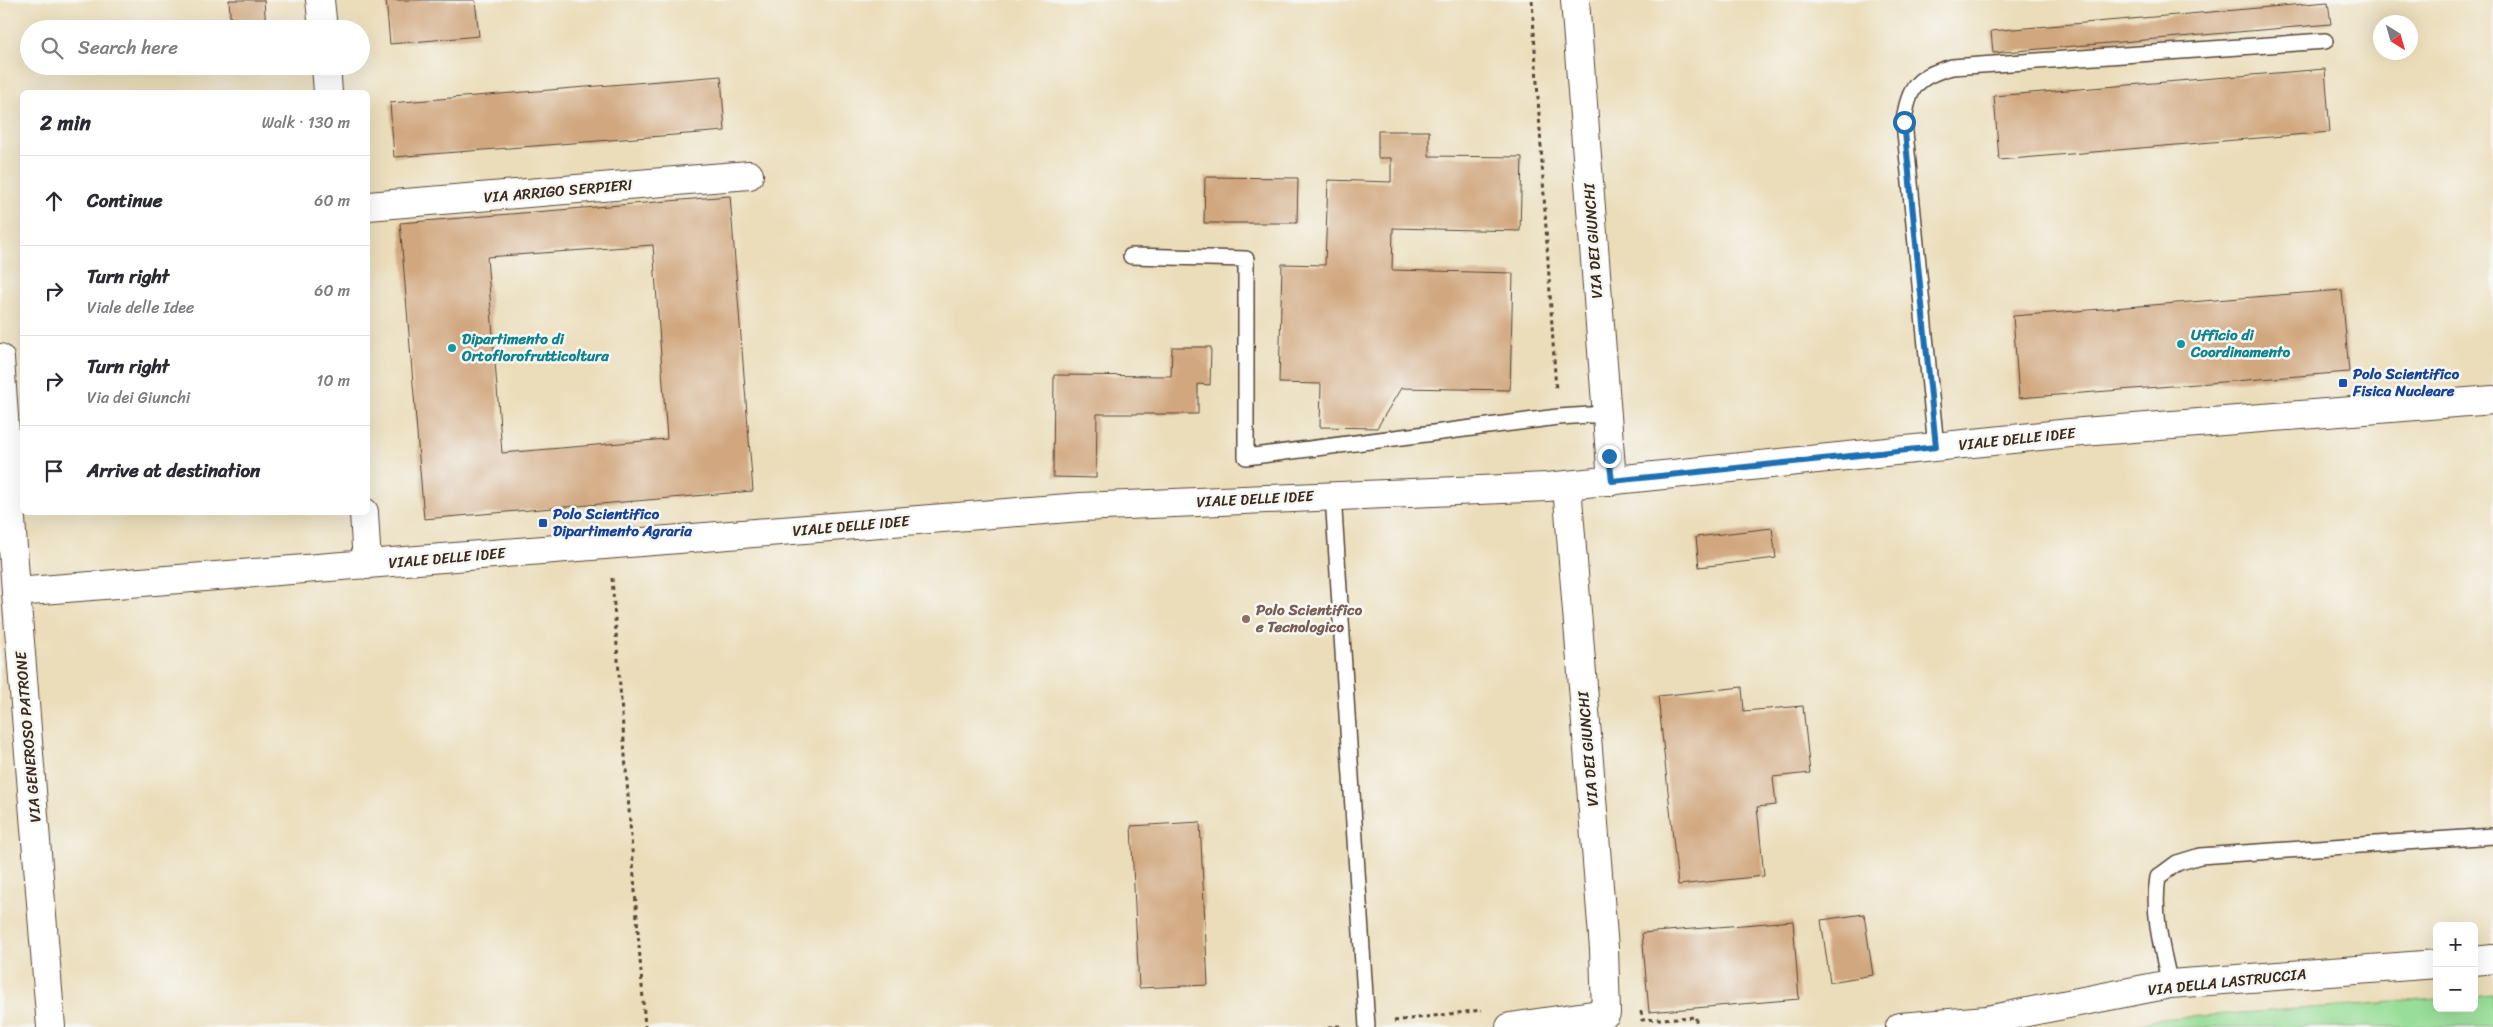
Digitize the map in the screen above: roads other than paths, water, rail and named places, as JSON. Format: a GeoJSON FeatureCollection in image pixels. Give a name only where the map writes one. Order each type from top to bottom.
{"type":"FeatureCollection","features":[{"type":"Feature","properties":{"kind":"street"},"geometry":{"type":"LineString","coordinates":[[320,0],[322,20]]}},
{"type":"Feature","properties":{"kind":"street","name":"VIA DEI GIUNCHI"},"geometry":{"type":"LineString","coordinates":[[1574,0],[1612,481]]}},
{"type":"Feature","properties":{"kind":"street"},"geometry":{"type":"LineString","coordinates":[[327,75],[328,90]]}},
{"type":"Feature","properties":{"kind":"street","name":"VIA ARRIGO SERPIERI"},"geometry":{"type":"LineString","coordinates":[[370,206],[749,176]]}},
{"type":"Feature","properties":{"kind":"street","name":"VIA GENEROSO PATRONE"},"geometry":{"type":"LineString","coordinates":[[0,358],[5,508],[16,592],[51,1027]]}},
{"type":"Feature","properties":{"kind":"street","name":"VIALE DELLE IDEE"},"geometry":{"type":"LineString","coordinates":[[16,592],[1081,507],[1567,486],[2087,432],[2493,400]]}},
{"type":"Feature","properties":{"kind":"street","name":"VIA DEI GIUNCHI"},"geometry":{"type":"LineString","coordinates":[[1567,486],[1611,1020]]}},
{"type":"Feature","properties":{"kind":"street"},"geometry":{"type":"LineString","coordinates":[[364,515],[367,565]]}},
{"type":"Feature","properties":{"kind":"street"},"geometry":{"type":"LineString","coordinates":[[2478,961],[2493,959]]}},
{"type":"Feature","properties":{"kind":"street","name":"VIA DELLA LASTRUCCIA"},"geometry":{"type":"LineString","coordinates":[[1900,1027],[1987,1023],[2170,984],[2433,964]]}},
{"type":"Feature","properties":{"kind":"street"},"geometry":{"type":"LineString","coordinates":[[1500,1018],[1611,1020]]}},
{"type":"Feature","properties":{"kind":"lane"},"geometry":{"type":"LineString","coordinates":[[1936,447],[1904,122],[1906,101],[1916,85],[1931,73],[1952,67],[2324,41]]}},
{"type":"Feature","properties":{"kind":"lane"},"geometry":{"type":"LineString","coordinates":[[1131,256],[1246,259],[1246,457],[1558,417],[1606,414]]}},
{"type":"Feature","properties":{"kind":"lane"},"geometry":{"type":"LineString","coordinates":[[1333,495],[1367,1026]]}},
{"type":"Feature","properties":{"kind":"lane"},"geometry":{"type":"LineString","coordinates":[[2170,984],[2159,934],[2155,894],[2158,877],[2176,863],[2200,856],[2493,836]]}},
{"type":"Feature","properties":{"kind":"place","name":"Ufficio di Coordinamento"},"geometry":{"type":"Point","coordinates":[2181,344]}},
{"type":"Feature","properties":{"kind":"place","name":"Dipartimento di Ortoflorofrutticoltura"},"geometry":{"type":"Point","coordinates":[452,348]}},
{"type":"Feature","properties":{"kind":"place","name":"Polo Scientifico Fisica Nucleare"},"geometry":{"type":"Point","coordinates":[2343,383]}},
{"type":"Feature","properties":{"kind":"place","name":"Polo Scientifico Dipartimento Agraria"},"geometry":{"type":"Point","coordinates":[543,523]}},
{"type":"Feature","properties":{"kind":"place","name":"Polo Scientifico e Tecnologico"},"geometry":{"type":"Point","coordinates":[1246,619]}}]}
